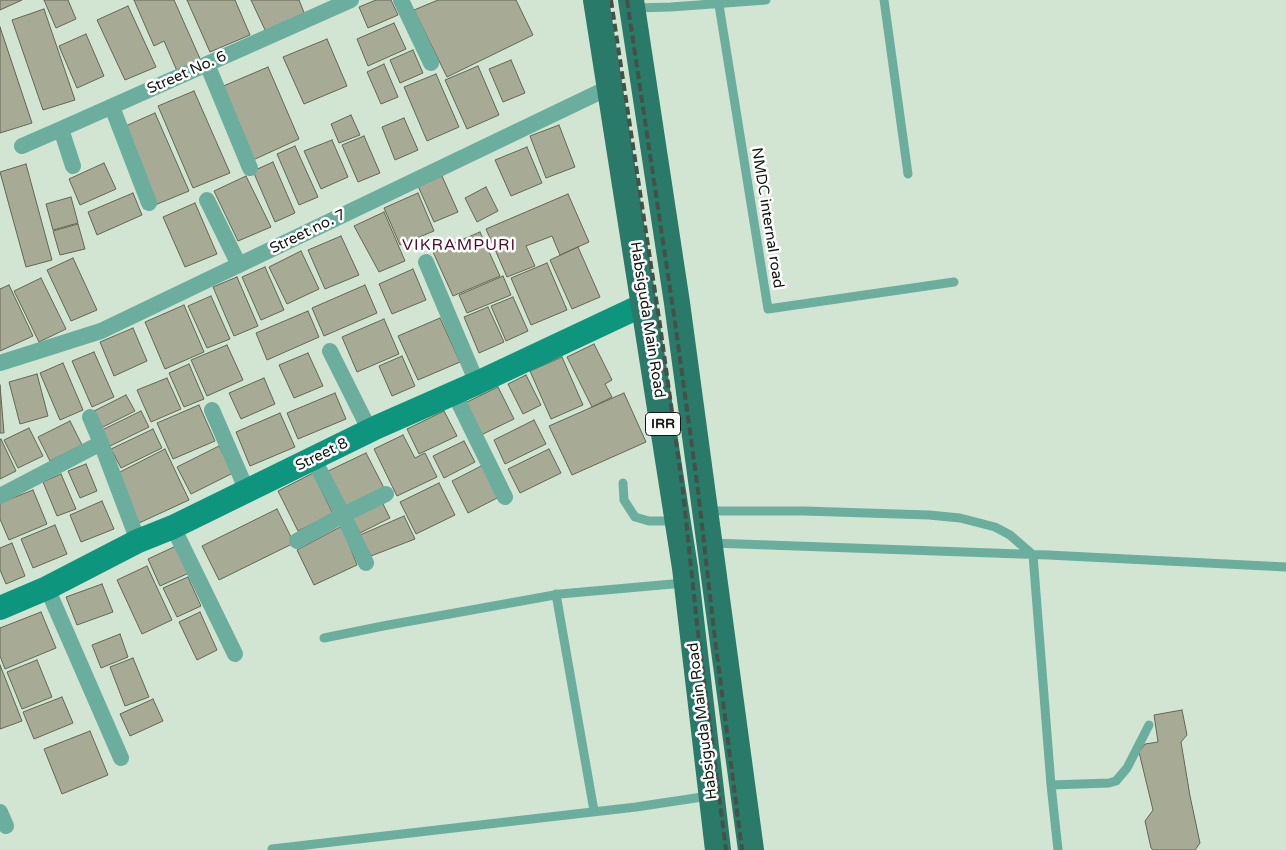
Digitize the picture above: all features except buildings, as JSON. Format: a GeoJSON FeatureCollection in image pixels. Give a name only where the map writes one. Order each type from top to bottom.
{"type":"FeatureCollection","features":[{"type":"Feature","properties":{"kind":"main road","name":"Habsiguda Main Road"},"geometry":{"type":"LineString","coordinates":[[596,0],[685,568],[718,850]]}},
{"type":"Feature","properties":{"kind":"main road","name":"Habsiguda Main Road"},"geometry":{"type":"LineString","coordinates":[[632,4],[677,303],[751,850]]}},
{"type":"Feature","properties":{"kind":"street","name":"Street No. 6"},"geometry":{"type":"LineString","coordinates":[[22,146],[351,0]]}},
{"type":"Feature","properties":{"kind":"street"},"geometry":{"type":"LineString","coordinates":[[401,0],[431,63]]}},
{"type":"Feature","properties":{"kind":"street"},"geometry":{"type":"LineString","coordinates":[[207,64],[250,168]]}},
{"type":"Feature","properties":{"kind":"street","name":"Street no. 7"},"geometry":{"type":"LineString","coordinates":[[0,362],[101,331],[610,87]]}},
{"type":"Feature","properties":{"kind":"street"},"geometry":{"type":"LineString","coordinates":[[112,107],[148,203]]}},
{"type":"Feature","properties":{"kind":"street"},"geometry":{"type":"LineString","coordinates":[[61,130],[73,166]]}},
{"type":"Feature","properties":{"kind":"street"},"geometry":{"type":"LineString","coordinates":[[207,200],[239,265]]}},
{"type":"Feature","properties":{"kind":"street"},"geometry":{"type":"LineString","coordinates":[[426,262],[477,382]]}},
{"type":"Feature","properties":{"kind":"street","name":"Street 8"},"geometry":{"type":"LineString","coordinates":[[0,608],[47,588],[138,542],[173,527],[370,431],[645,304]]}},
{"type":"Feature","properties":{"kind":"street"},"geometry":{"type":"LineString","coordinates":[[330,351],[370,431]]}},
{"type":"Feature","properties":{"kind":"street"},"geometry":{"type":"LineString","coordinates":[[454,393],[505,497]]}},
{"type":"Feature","properties":{"kind":"street"},"geometry":{"type":"LineString","coordinates":[[212,410],[247,491]]}},
{"type":"Feature","properties":{"kind":"street"},"geometry":{"type":"LineString","coordinates":[[90,417],[138,542]]}},
{"type":"Feature","properties":{"kind":"street"},"geometry":{"type":"LineString","coordinates":[[0,496],[101,443]]}},
{"type":"Feature","properties":{"kind":"street"},"geometry":{"type":"LineString","coordinates":[[314,458],[344,515],[366,563]]}},
{"type":"Feature","properties":{"kind":"street"},"geometry":{"type":"LineString","coordinates":[[297,541],[386,494]]}},
{"type":"Feature","properties":{"kind":"street"},"geometry":{"type":"LineString","coordinates":[[173,527],[235,654]]}},
{"type":"Feature","properties":{"kind":"street"},"geometry":{"type":"LineString","coordinates":[[47,588],[121,758]]}},
{"type":"Feature","properties":{"kind":"lane"},"geometry":{"type":"LineString","coordinates":[[632,4],[671,8],[766,0]]}},
{"type":"Feature","properties":{"kind":"lane"},"geometry":{"type":"LineString","coordinates":[[884,0],[908,174]]}},
{"type":"Feature","properties":{"kind":"lane","name":"NMDC internal road"},"geometry":{"type":"LineString","coordinates":[[719,5],[768,308],[954,282]]}},
{"type":"Feature","properties":{"kind":"lane"},"geometry":{"type":"LineString","coordinates":[[622,483],[624,500],[635,517],[649,521],[678,521]]}},
{"type":"Feature","properties":{"kind":"lane"},"geometry":{"type":"LineString","coordinates":[[705,511],[929,514],[960,518],[1004,531],[1033,555],[1058,850]]}},
{"type":"Feature","properties":{"kind":"lane"},"geometry":{"type":"LineString","coordinates":[[710,542],[1033,555],[1286,568]]}},
{"type":"Feature","properties":{"kind":"lane"},"geometry":{"type":"LineString","coordinates":[[324,638],[556,594],[686,583]]}},
{"type":"Feature","properties":{"kind":"lane"},"geometry":{"type":"LineString","coordinates":[[556,594],[594,812]]}},
{"type":"Feature","properties":{"kind":"lane"},"geometry":{"type":"LineString","coordinates":[[1051,785],[1109,783],[1116,781],[1128,768],[1150,725]]}},
{"type":"Feature","properties":{"kind":"lane"},"geometry":{"type":"LineString","coordinates":[[272,849],[636,807],[712,796]]}},
{"type":"Feature","properties":{"kind":"railway"},"geometry":{"type":"LineString","coordinates":[[611,0],[683,492],[698,633],[726,850]]}},
{"type":"Feature","properties":{"kind":"railway"},"geometry":{"type":"LineString","coordinates":[[627,0],[698,490],[742,850]]}},
{"type":"Feature","properties":{"kind":"district","name":"VIKRAMPURI"},"geometry":{"type":"Point","coordinates":[459,246]}}]}
